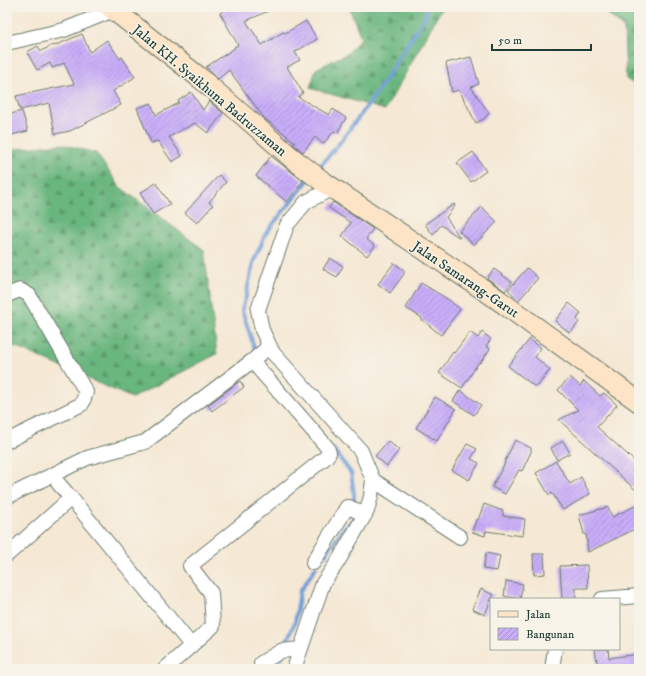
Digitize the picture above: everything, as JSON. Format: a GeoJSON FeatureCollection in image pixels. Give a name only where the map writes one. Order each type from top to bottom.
{"type":"FeatureCollection","features":[{"type":"Feature","properties":{"kind":"main road","name":"Jalan KH. Syaikhuna Badruzzaman"},"geometry":{"type":"LineString","coordinates":[[115,8],[200,78],[292,158]]}},
{"type":"Feature","properties":{"kind":"main road","name":"Jalan Samarang-Garut"},"geometry":{"type":"LineString","coordinates":[[292,158],[327,185],[493,296],[639,402]]}},
{"type":"Feature","properties":{"kind":"street"},"geometry":{"type":"LineString","coordinates":[[7,43],[64,30],[115,8]]}},
{"type":"Feature","properties":{"kind":"street"},"geometry":{"type":"LineString","coordinates":[[294,669],[291,650],[323,584],[337,563],[357,511],[371,496],[373,480],[362,450],[267,347],[258,310],[287,225],[306,202],[327,185]]}},
{"type":"Feature","properties":{"kind":"street"},"geometry":{"type":"LineString","coordinates":[[7,295],[20,290],[29,295],[86,392],[82,404],[7,441]]}},
{"type":"Feature","properties":{"kind":"street"},"geometry":{"type":"LineString","coordinates":[[7,496],[87,458],[145,442],[252,361],[267,347]]}},
{"type":"Feature","properties":{"kind":"street"},"geometry":{"type":"LineString","coordinates":[[165,669],[213,626],[211,593],[190,566],[326,457],[329,453],[327,447],[252,361]]}},
{"type":"Feature","properties":{"kind":"street"},"geometry":{"type":"LineString","coordinates":[[373,480],[460,537]]}},
{"type":"Feature","properties":{"kind":"street"},"geometry":{"type":"LineString","coordinates":[[58,483],[191,645]]}},
{"type":"Feature","properties":{"kind":"street"},"geometry":{"type":"LineString","coordinates":[[7,556],[71,498]]}},
{"type":"Feature","properties":{"kind":"street"},"geometry":{"type":"LineString","coordinates":[[313,563],[347,507],[357,511]]}},
{"type":"Feature","properties":{"kind":"street"},"geometry":{"type":"LineString","coordinates":[[614,598],[639,596]]}},
{"type":"Feature","properties":{"kind":"street"},"geometry":{"type":"LineString","coordinates":[[261,662],[291,650]]}},
{"type":"Feature","properties":{"kind":"street"},"geometry":{"type":"LineString","coordinates":[[552,669],[555,650]]}},
{"type":"Feature","properties":{"kind":"green space"},"geometry":{"type":"Polygon","coordinates":[[[349,7],[444,7],[442,8],[385,110],[310,88],[316,69],[348,53],[361,38],[349,7]]]}},
{"type":"Feature","properties":{"kind":"green space"},"geometry":{"type":"Polygon","coordinates":[[[600,7],[639,7],[639,87],[626,79],[624,28],[600,7]]]}},
{"type":"Feature","properties":{"kind":"green space"},"geometry":{"type":"Polygon","coordinates":[[[62,144],[96,153],[120,187],[204,250],[217,354],[132,398],[7,343],[7,150],[62,144]]]}},
{"type":"Feature","properties":{"kind":"building"},"geometry":{"type":"Polygon","coordinates":[[[231,7],[277,7],[246,21],[262,45],[283,32],[285,33],[306,21],[317,39],[295,52],[300,60],[287,67],[303,93],[298,97],[329,115],[333,109],[346,118],[337,133],[334,131],[323,144],[315,137],[303,152],[293,144],[295,142],[264,118],[229,70],[218,79],[206,67],[238,45],[220,13],[231,7]]]}},
{"type":"Feature","properties":{"kind":"building"},"geometry":{"type":"Polygon","coordinates":[[[82,34],[90,52],[107,40],[120,59],[122,57],[135,77],[113,91],[121,105],[70,131],[55,134],[49,103],[20,110],[16,96],[74,84],[64,63],[52,68],[50,63],[37,70],[27,52],[38,46],[41,51],[82,34]]]}},
{"type":"Feature","properties":{"kind":"building"},"geometry":{"type":"Polygon","coordinates":[[[471,57],[479,84],[471,87],[489,113],[484,119],[476,123],[459,90],[452,92],[446,63],[471,57]]]}},
{"type":"Feature","properties":{"kind":"building"},"geometry":{"type":"Polygon","coordinates":[[[191,92],[203,110],[209,101],[223,113],[208,133],[195,123],[169,137],[182,156],[172,162],[158,141],[151,143],[137,108],[151,103],[156,115],[179,103],[178,101],[191,92]]]}},
{"type":"Feature","properties":{"kind":"building"},"geometry":{"type":"Polygon","coordinates":[[[22,111],[28,131],[7,136],[7,115],[22,111]]]}},
{"type":"Feature","properties":{"kind":"building"},"geometry":{"type":"Polygon","coordinates":[[[473,152],[486,171],[471,182],[457,163],[473,152]]]}},
{"type":"Feature","properties":{"kind":"building"},"geometry":{"type":"Polygon","coordinates":[[[271,156],[303,181],[287,202],[256,176],[271,156]]]}},
{"type":"Feature","properties":{"kind":"building"},"geometry":{"type":"Polygon","coordinates":[[[219,175],[226,182],[209,202],[213,205],[197,223],[185,213],[219,175]]]}},
{"type":"Feature","properties":{"kind":"building"},"geometry":{"type":"Polygon","coordinates":[[[156,183],[170,204],[153,214],[140,193],[156,183]]]}},
{"type":"Feature","properties":{"kind":"building"},"geometry":{"type":"Polygon","coordinates":[[[333,202],[373,229],[366,239],[375,246],[367,256],[342,236],[351,223],[329,208],[333,202]]]}},
{"type":"Feature","properties":{"kind":"building"},"geometry":{"type":"Polygon","coordinates":[[[454,204],[455,206],[446,217],[460,238],[441,225],[433,235],[425,224],[454,204]]]}},
{"type":"Feature","properties":{"kind":"building"},"geometry":{"type":"Polygon","coordinates":[[[482,207],[497,222],[474,245],[459,231],[482,207]]]}},
{"type":"Feature","properties":{"kind":"building"},"geometry":{"type":"Polygon","coordinates":[[[330,258],[343,266],[337,277],[323,269],[330,258]]]}},
{"type":"Feature","properties":{"kind":"building"},"geometry":{"type":"Polygon","coordinates":[[[394,263],[404,270],[404,274],[390,293],[378,284],[394,263]]]}},
{"type":"Feature","properties":{"kind":"building"},"geometry":{"type":"Polygon","coordinates":[[[527,268],[538,278],[519,300],[508,290],[527,268]]]}},
{"type":"Feature","properties":{"kind":"building"},"geometry":{"type":"Polygon","coordinates":[[[494,269],[512,282],[505,291],[487,278],[494,269]]]}},
{"type":"Feature","properties":{"kind":"building"},"geometry":{"type":"Polygon","coordinates":[[[421,283],[449,300],[460,309],[441,335],[421,319],[422,318],[406,308],[421,283]]]}},
{"type":"Feature","properties":{"kind":"building"},"geometry":{"type":"Polygon","coordinates":[[[569,303],[581,313],[577,319],[579,322],[570,333],[555,321],[569,303]]]}},
{"type":"Feature","properties":{"kind":"building"},"geometry":{"type":"Polygon","coordinates":[[[470,332],[478,338],[482,332],[491,339],[486,346],[490,349],[480,363],[479,362],[462,388],[439,373],[453,352],[454,353],[470,332]]]}},
{"type":"Feature","properties":{"kind":"building"},"geometry":{"type":"Polygon","coordinates":[[[530,339],[541,348],[535,357],[550,370],[538,386],[534,386],[508,366],[530,339]]]}},
{"type":"Feature","properties":{"kind":"building"},"geometry":{"type":"Polygon","coordinates":[[[570,377],[580,386],[584,381],[600,396],[604,393],[617,405],[597,427],[639,465],[639,493],[559,420],[578,410],[558,390],[570,377]]]}},
{"type":"Feature","properties":{"kind":"building"},"geometry":{"type":"Polygon","coordinates":[[[240,381],[244,387],[212,411],[208,405],[240,381]]]}},
{"type":"Feature","properties":{"kind":"building"},"geometry":{"type":"Polygon","coordinates":[[[460,390],[481,405],[474,415],[453,401],[460,390]]]}},
{"type":"Feature","properties":{"kind":"building"},"geometry":{"type":"Polygon","coordinates":[[[435,397],[456,409],[437,441],[416,428],[435,397]]]}},
{"type":"Feature","properties":{"kind":"building"},"geometry":{"type":"Polygon","coordinates":[[[515,440],[531,448],[531,452],[522,471],[519,470],[505,494],[492,487],[515,440]]]}},
{"type":"Feature","properties":{"kind":"building"},"geometry":{"type":"Polygon","coordinates":[[[388,441],[399,450],[387,466],[375,456],[388,441]]]}},
{"type":"Feature","properties":{"kind":"building"},"geometry":{"type":"Polygon","coordinates":[[[563,441],[570,453],[557,460],[551,448],[563,441]]]}},
{"type":"Feature","properties":{"kind":"building"},"geometry":{"type":"Polygon","coordinates":[[[467,444],[477,449],[471,459],[479,463],[469,480],[452,470],[467,444]]]}},
{"type":"Feature","properties":{"kind":"building"},"geometry":{"type":"Polygon","coordinates":[[[556,461],[570,484],[581,477],[590,494],[563,510],[552,493],[549,495],[536,473],[556,461]]]}},
{"type":"Feature","properties":{"kind":"building"},"geometry":{"type":"Polygon","coordinates":[[[484,504],[503,511],[503,516],[525,519],[523,536],[486,531],[485,536],[472,532],[484,504]]]}},
{"type":"Feature","properties":{"kind":"building"},"geometry":{"type":"Polygon","coordinates":[[[639,504],[639,527],[588,552],[586,534],[584,534],[579,515],[608,507],[612,517],[639,504]]]}},
{"type":"Feature","properties":{"kind":"building"},"geometry":{"type":"Polygon","coordinates":[[[486,553],[500,556],[497,571],[483,569],[486,553]]]}},
{"type":"Feature","properties":{"kind":"building"},"geometry":{"type":"Polygon","coordinates":[[[533,554],[544,554],[545,574],[534,575],[533,554]]]}},
{"type":"Feature","properties":{"kind":"building"},"geometry":{"type":"Polygon","coordinates":[[[587,565],[588,588],[576,588],[576,598],[562,598],[560,566],[587,565]]]}},
{"type":"Feature","properties":{"kind":"building"},"geometry":{"type":"Polygon","coordinates":[[[506,581],[523,584],[520,598],[504,596],[506,581]]]}},
{"type":"Feature","properties":{"kind":"building"},"geometry":{"type":"Polygon","coordinates":[[[481,589],[494,595],[490,598],[485,615],[472,609],[481,589]]]}},
{"type":"Feature","properties":{"kind":"building"},"geometry":{"type":"Polygon","coordinates":[[[595,650],[608,650],[609,658],[639,654],[639,669],[598,669],[595,650]]]}},
{"type":"Feature","properties":{"kind":"waterway"},"geometry":{"type":"LineString","coordinates":[[317,170],[338,145],[376,94],[426,15],[426,7]]}},
{"type":"Feature","properties":{"kind":"waterway"},"geometry":{"type":"LineString","coordinates":[[256,353],[242,310],[253,263],[266,233],[310,178]]}},
{"type":"Feature","properties":{"kind":"waterway"},"geometry":{"type":"LineString","coordinates":[[325,555],[342,530],[354,519],[354,493],[351,473],[333,449]]}},
{"type":"Feature","properties":{"kind":"waterway"},"geometry":{"type":"LineString","coordinates":[[284,648],[295,622],[300,591],[316,567]]}},
{"type":"Feature","properties":{"kind":"waterway"},"geometry":{"type":"LineString","coordinates":[[279,669],[282,655]]}}]}
